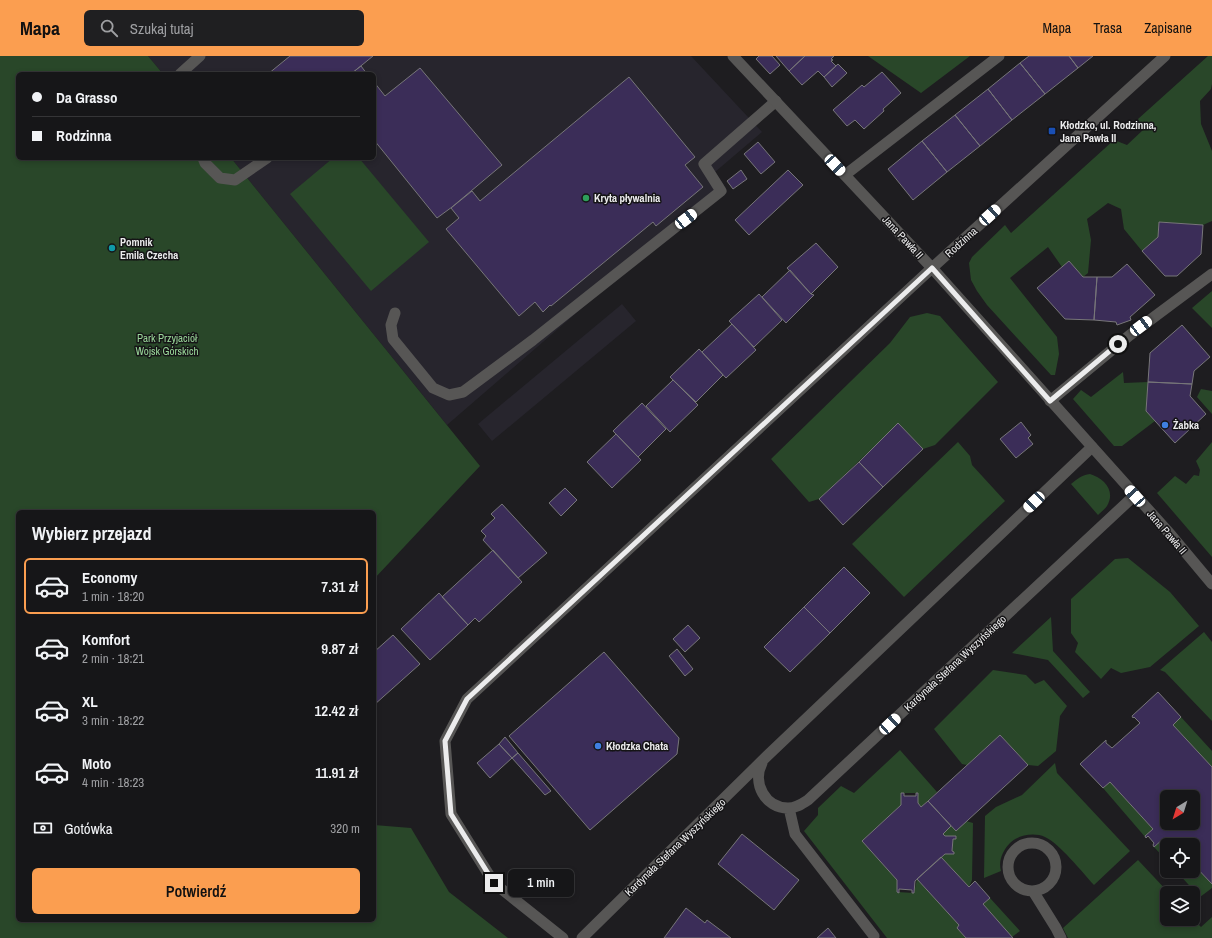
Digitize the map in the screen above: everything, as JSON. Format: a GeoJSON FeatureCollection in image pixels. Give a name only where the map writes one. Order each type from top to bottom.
{"type":"FeatureCollection","features":[{"type":"Feature","properties":{"kind":"street"},"geometry":{"type":"LineString","coordinates":[[182,72],[200,56]]}},
{"type":"Feature","properties":{"kind":"street","name":"Jana Pawła II"},"geometry":{"type":"LineString","coordinates":[[733,56],[932,268],[1212,584]]}},
{"type":"Feature","properties":{"kind":"street"},"geometry":{"type":"LineString","coordinates":[[845,175],[999,56]]}},
{"type":"Feature","properties":{"kind":"street","name":"Rodzinna"},"geometry":{"type":"LineString","coordinates":[[563,938],[494,883],[451,814],[445,741],[467,699],[932,268],[1165,56]]}},
{"type":"Feature","properties":{"kind":"street"},"geometry":{"type":"LineString","coordinates":[[395,313],[390,325],[393,339],[433,388],[449,395],[463,392],[533,340],[721,191],[704,164],[776,101]]}},
{"type":"Feature","properties":{"kind":"street"},"geometry":{"type":"LineString","coordinates":[[203,160],[220,178],[235,180],[264,160]]}},
{"type":"Feature","properties":{"kind":"street"},"geometry":{"type":"LineString","coordinates":[[1050,401],[1130,335],[1212,274]]}},
{"type":"Feature","properties":{"kind":"street","name":"Kardynała Stefana Wyszyńskiego"},"geometry":{"type":"LineString","coordinates":[[582,938],[767,756],[1092,447]]}},
{"type":"Feature","properties":{"kind":"street","name":"Kardynała Stefana Wyszyńskiego"},"geometry":{"type":"LineString","coordinates":[[767,756],[761,764],[758,774],[758,785],[763,794],[770,802],[779,807],[789,808],[800,806],[1135,496]]}},
{"type":"Feature","properties":{"kind":"street"},"geometry":{"type":"LineString","coordinates":[[789,808],[795,834],[874,936]]}},
{"type":"Feature","properties":{"kind":"street"},"geometry":{"type":"LineString","coordinates":[[1033,891],[1042,889],[1050,884],[1054,876],[1056,866],[1054,857],[1049,850],[1041,844],[1032,843],[1023,845],[1015,850],[1010,858],[1008,867],[1010,876],[1016,884],[1023,889],[1033,891],[1061,938]]}},
{"type":"Feature","properties":{"kind":"shaded area"},"geometry":{"type":"Polygon","coordinates":[[[148,56],[691,56],[762,132],[715,172],[724,185],[447,425],[233,160],[376,160],[376,72],[161,72],[148,56]]]}},
{"type":"Feature","properties":{"kind":"shaded area"},"geometry":{"type":"Polygon","coordinates":[[[622,304],[636,321],[492,441],[478,424],[622,304]]]}},
{"type":"Feature","properties":{"kind":"green space","name":"Park Przyjaciół Wojsk Górskich"},"geometry":{"type":"Polygon","coordinates":[[[0,56],[148,56],[161,72],[16,72],[16,160],[233,160],[480,466],[376,577],[376,510],[16,510],[16,922],[376,922],[376,825],[411,828],[449,892],[508,938],[0,938],[0,56]]]}},
{"type":"Feature","properties":{"kind":"green space"},"geometry":{"type":"Polygon","coordinates":[[[868,56],[970,56],[921,93],[868,56]]]}},
{"type":"Feature","properties":{"kind":"green space"},"geometry":{"type":"Polygon","coordinates":[[[1208,56],[1212,56],[1212,84],[1211,89],[1200,101],[1201,124],[1212,151],[1212,221],[1203,225],[1159,222],[1158,237],[1142,251],[1124,229],[1121,209],[1108,203],[1087,219],[1091,240],[1088,273],[1083,277],[1069,261],[1062,267],[1048,247],[1010,278],[1057,337],[1059,354],[1055,375],[1051,375],[987,305],[971,280],[969,263],[972,257],[1005,225],[1011,233],[1114,140],[1127,145],[1143,130],[1138,119],[1208,56]]]}},
{"type":"Feature","properties":{"kind":"green space"},"geometry":{"type":"Polygon","coordinates":[[[331,160],[361,160],[429,242],[371,291],[290,194],[331,160]]]}},
{"type":"Feature","properties":{"kind":"green space"},"geometry":{"type":"Polygon","coordinates":[[[1212,291],[1212,328],[1192,308],[1212,291]]]}},
{"type":"Feature","properties":{"kind":"green space"},"geometry":{"type":"Polygon","coordinates":[[[927,313],[940,316],[998,382],[935,445],[923,449],[898,424],[819,499],[809,502],[771,459],[890,343],[910,317],[927,313]]]}},
{"type":"Feature","properties":{"kind":"green space"},"geometry":{"type":"Polygon","coordinates":[[[1123,372],[1124,383],[1148,382],[1146,411],[1155,421],[1122,446],[1114,446],[1073,399],[1081,390],[1091,397],[1123,372]]]}},
{"type":"Feature","properties":{"kind":"green space"},"geometry":{"type":"Polygon","coordinates":[[[1201,389],[1212,391],[1212,414],[1197,397],[1201,389]]]}},
{"type":"Feature","properties":{"kind":"green space"},"geometry":{"type":"Polygon","coordinates":[[[958,442],[970,456],[972,465],[1005,501],[904,597],[852,544],[958,442]]]}},
{"type":"Feature","properties":{"kind":"green space"},"geometry":{"type":"Polygon","coordinates":[[[1212,442],[1212,557],[1157,493],[1175,476],[1186,484],[1194,475],[1199,476],[1200,470],[1196,461],[1212,442]]]}},
{"type":"Feature","properties":{"kind":"green space"},"geometry":{"type":"Polygon","coordinates":[[[1090,474],[1104,482],[1110,495],[1107,506],[1098,515],[1071,484],[1082,476],[1090,474]]]}},
{"type":"Feature","properties":{"kind":"green space"},"geometry":{"type":"Polygon","coordinates":[[[1128,558],[1170,592],[1199,626],[1150,667],[1121,673],[1111,668],[1101,679],[1075,652],[1078,643],[1071,633],[1071,599],[1115,559],[1128,558]]]}},
{"type":"Feature","properties":{"kind":"green space"},"geometry":{"type":"Polygon","coordinates":[[[1051,617],[1053,651],[1090,692],[1083,698],[1048,660],[1012,653],[1051,617]]]}},
{"type":"Feature","properties":{"kind":"green space"},"geometry":{"type":"Polygon","coordinates":[[[1204,632],[1212,642],[1212,721],[1165,672],[1160,670],[1204,632]]]}},
{"type":"Feature","properties":{"kind":"green space"},"geometry":{"type":"Polygon","coordinates":[[[993,670],[1026,675],[1035,684],[1044,680],[1067,706],[1060,716],[1056,751],[1038,766],[1028,765],[1000,735],[967,765],[962,764],[934,729],[993,670]]]}},
{"type":"Feature","properties":{"kind":"green space"},"geometry":{"type":"Polygon","coordinates":[[[1181,717],[1212,751],[1212,767],[1173,725],[1181,717]]]}},
{"type":"Feature","properties":{"kind":"green space"},"geometry":{"type":"Polygon","coordinates":[[[900,750],[937,792],[921,807],[918,803],[916,793],[902,793],[901,805],[862,841],[897,880],[897,892],[914,893],[917,879],[959,925],[957,928],[966,938],[887,938],[804,831],[818,815],[818,808],[841,786],[854,793],[900,750]]]}},
{"type":"Feature","properties":{"kind":"green space"},"geometry":{"type":"Polygon","coordinates":[[[1055,763],[1057,773],[1130,851],[1094,885],[1051,840],[1041,835],[1026,835],[1013,840],[1005,849],[1000,863],[1001,871],[984,878],[985,816],[996,807],[1022,795],[1055,763]]]}},
{"type":"Feature","properties":{"kind":"green space"},"geometry":{"type":"Polygon","coordinates":[[[1110,782],[1153,829],[1146,838],[1103,788],[1110,782]]]}},
{"type":"Feature","properties":{"kind":"green space"},"geometry":{"type":"Polygon","coordinates":[[[966,821],[973,823],[972,880],[969,887],[941,857],[945,854],[954,854],[952,851],[953,839],[956,839],[956,837],[945,836],[943,834],[951,826],[956,830],[966,821]]]}},
{"type":"Feature","properties":{"kind":"green space"},"geometry":{"type":"Polygon","coordinates":[[[1160,842],[1160,853],[1154,847],[1160,842]]]}},
{"type":"Feature","properties":{"kind":"green space"},"geometry":{"type":"Polygon","coordinates":[[[1138,860],[1162,886],[1160,886],[1160,926],[1201,927],[1212,917],[1212,938],[1068,938],[1063,928],[1138,860]]]}},
{"type":"Feature","properties":{"kind":"green space"},"geometry":{"type":"Polygon","coordinates":[[[1200,871],[1212,884],[1212,888],[1200,897],[1200,886],[1190,886],[1182,878],[1200,878],[1200,871]]]}},
{"type":"Feature","properties":{"kind":"green space"},"geometry":{"type":"Polygon","coordinates":[[[990,898],[1020,931],[1012,937],[983,904],[990,898]]]}},
{"type":"Feature","properties":{"kind":"building"},"geometry":{"type":"Polygon","coordinates":[[[290,56],[373,56],[353,72],[270,72],[290,56]]]}},
{"type":"Feature","properties":{"kind":"building"},"geometry":{"type":"Polygon","coordinates":[[[759,56],[772,56],[780,65],[770,74],[756,59],[759,56]]]}},
{"type":"Feature","properties":{"kind":"building"},"geometry":{"type":"Polygon","coordinates":[[[776,56],[805,56],[789,71],[776,56]]]}},
{"type":"Feature","properties":{"kind":"building"},"geometry":{"type":"Polygon","coordinates":[[[805,56],[834,56],[831,59],[833,60],[831,61],[836,66],[824,77],[818,71],[802,85],[789,71],[805,56]]]}},
{"type":"Feature","properties":{"kind":"building"},"geometry":{"type":"Polygon","coordinates":[[[1029,56],[1069,56],[1078,68],[1045,94],[1020,63],[1029,56]]]}},
{"type":"Feature","properties":{"kind":"building"},"geometry":{"type":"Polygon","coordinates":[[[1069,56],[1093,56],[1078,68],[1069,56]]]}},
{"type":"Feature","properties":{"kind":"building"},"geometry":{"type":"Polygon","coordinates":[[[1020,63],[1045,94],[1012,120],[988,89],[1020,63]]]}},
{"type":"Feature","properties":{"kind":"building"},"geometry":{"type":"Polygon","coordinates":[[[838,64],[847,73],[832,87],[824,77],[838,64]]]}},
{"type":"Feature","properties":{"kind":"building"},"geometry":{"type":"Polygon","coordinates":[[[361,66],[366,72],[353,72],[361,66]]]}},
{"type":"Feature","properties":{"kind":"building"},"geometry":{"type":"Polygon","coordinates":[[[420,68],[502,165],[437,218],[376,142],[376,85],[385,96],[420,68]]]}},
{"type":"Feature","properties":{"kind":"building"},"geometry":{"type":"Polygon","coordinates":[[[882,72],[901,93],[864,129],[855,120],[847,126],[833,110],[862,85],[864,87],[882,72]]]}},
{"type":"Feature","properties":{"kind":"building","name":"Kryta pływalnia"},"geometry":{"type":"Polygon","coordinates":[[[629,77],[695,157],[685,165],[703,187],[656,226],[653,222],[543,312],[535,302],[519,316],[446,229],[459,218],[451,208],[472,191],[480,201],[629,77]]]}},
{"type":"Feature","properties":{"kind":"building"},"geometry":{"type":"Polygon","coordinates":[[[988,89],[1012,120],[980,146],[955,115],[988,89]]]}},
{"type":"Feature","properties":{"kind":"building"},"geometry":{"type":"Polygon","coordinates":[[[955,115],[980,146],[947,172],[922,141],[955,115]]]}},
{"type":"Feature","properties":{"kind":"building"},"geometry":{"type":"Polygon","coordinates":[[[922,141],[947,172],[913,200],[888,169],[922,141]]]}},
{"type":"Feature","properties":{"kind":"building"},"geometry":{"type":"Polygon","coordinates":[[[758,142],[775,162],[761,174],[744,154],[758,142]]]}},
{"type":"Feature","properties":{"kind":"building"},"geometry":{"type":"Polygon","coordinates":[[[741,170],[747,179],[733,189],[727,181],[741,170]]]}},
{"type":"Feature","properties":{"kind":"building"},"geometry":{"type":"Polygon","coordinates":[[[788,170],[803,185],[749,235],[735,220],[788,170]]]}},
{"type":"Feature","properties":{"kind":"building"},"geometry":{"type":"Polygon","coordinates":[[[1159,222],[1203,225],[1201,254],[1177,276],[1165,276],[1142,251],[1158,237],[1159,222]]]}},
{"type":"Feature","properties":{"kind":"building"},"geometry":{"type":"Polygon","coordinates":[[[816,243],[838,267],[811,294],[787,268],[816,243]]]}},
{"type":"Feature","properties":{"kind":"building"},"geometry":{"type":"Polygon","coordinates":[[[1069,261],[1083,277],[1097,277],[1094,320],[1065,319],[1037,288],[1069,261]]]}},
{"type":"Feature","properties":{"kind":"building"},"geometry":{"type":"Polygon","coordinates":[[[1127,264],[1155,295],[1130,317],[1131,320],[1117,325],[1116,322],[1094,320],[1097,277],[1112,277],[1127,264]]]}},
{"type":"Feature","properties":{"kind":"building"},"geometry":{"type":"Polygon","coordinates":[[[790,270],[811,294],[814,295],[786,323],[762,297],[790,270]]]}},
{"type":"Feature","properties":{"kind":"building"},"geometry":{"type":"Polygon","coordinates":[[[759,294],[782,320],[754,347],[729,321],[759,294]]]}},
{"type":"Feature","properties":{"kind":"building"},"geometry":{"type":"Polygon","coordinates":[[[732,324],[756,350],[726,378],[702,352],[732,324]]]}},
{"type":"Feature","properties":{"kind":"building"},"geometry":{"type":"Polygon","coordinates":[[[1182,325],[1210,357],[1194,371],[1192,384],[1148,382],[1150,353],[1182,325]]]}},
{"type":"Feature","properties":{"kind":"building"},"geometry":{"type":"Polygon","coordinates":[[[699,349],[723,375],[696,402],[670,377],[699,349]]]}},
{"type":"Feature","properties":{"kind":"building"},"geometry":{"type":"Polygon","coordinates":[[[673,380],[698,405],[670,432],[646,406],[673,380]]]}},
{"type":"Feature","properties":{"kind":"building"},"geometry":{"type":"Polygon","coordinates":[[[1148,382],[1192,384],[1190,396],[1206,414],[1175,443],[1146,411],[1148,382]]]}},
{"type":"Feature","properties":{"kind":"building"},"geometry":{"type":"Polygon","coordinates":[[[642,403],[666,429],[638,457],[613,431],[642,403]]]}},
{"type":"Feature","properties":{"kind":"building"},"geometry":{"type":"Polygon","coordinates":[[[1021,422],[1031,435],[1028,438],[1033,444],[1016,458],[1000,439],[1021,422]]]}},
{"type":"Feature","properties":{"kind":"building"},"geometry":{"type":"Polygon","coordinates":[[[898,423],[923,449],[883,487],[859,462],[898,423]]]}},
{"type":"Feature","properties":{"kind":"building"},"geometry":{"type":"Polygon","coordinates":[[[616,434],[641,460],[612,488],[587,462],[616,434]]]}},
{"type":"Feature","properties":{"kind":"building"},"geometry":{"type":"Polygon","coordinates":[[[859,462],[883,487],[843,525],[819,499],[859,462]]]}},
{"type":"Feature","properties":{"kind":"building"},"geometry":{"type":"Polygon","coordinates":[[[565,488],[577,500],[561,516],[549,503],[565,488]]]}},
{"type":"Feature","properties":{"kind":"building"},"geometry":{"type":"Polygon","coordinates":[[[502,504],[547,553],[518,578],[483,540],[486,536],[481,531],[495,518],[491,514],[502,504]]]}},
{"type":"Feature","properties":{"kind":"building"},"geometry":{"type":"Polygon","coordinates":[[[493,550],[522,582],[479,622],[475,618],[468,625],[442,597],[493,550]]]}},
{"type":"Feature","properties":{"kind":"building"},"geometry":{"type":"Polygon","coordinates":[[[844,567],[870,593],[830,633],[804,607],[844,567]]]}},
{"type":"Feature","properties":{"kind":"building"},"geometry":{"type":"Polygon","coordinates":[[[439,593],[468,625],[430,660],[401,629],[439,593]]]}},
{"type":"Feature","properties":{"kind":"building"},"geometry":{"type":"Polygon","coordinates":[[[804,607],[830,633],[790,672],[764,647],[804,607]]]}},
{"type":"Feature","properties":{"kind":"building"},"geometry":{"type":"Polygon","coordinates":[[[688,625],[700,638],[685,652],[673,639],[688,625]]]}},
{"type":"Feature","properties":{"kind":"building"},"geometry":{"type":"Polygon","coordinates":[[[393,635],[420,664],[376,703],[376,650],[393,635]]]}},
{"type":"Feature","properties":{"kind":"building"},"geometry":{"type":"Polygon","coordinates":[[[677,649],[693,669],[685,676],[669,656],[677,649]]]}},
{"type":"Feature","properties":{"kind":"building","name":"Kłodzka Chata"},"geometry":{"type":"Polygon","coordinates":[[[604,652],[679,738],[677,754],[590,830],[509,736],[604,652]]]}},
{"type":"Feature","properties":{"kind":"building"},"geometry":{"type":"Polygon","coordinates":[[[1158,692],[1181,717],[1173,725],[1212,767],[1212,884],[1200,871],[1200,838],[1160,838],[1160,842],[1154,847],[1154,843],[1148,836],[1146,838],[1145,836],[1153,829],[1110,782],[1103,788],[1080,764],[1106,740],[1106,743],[1112,748],[1140,723],[1134,717],[1133,718],[1132,716],[1158,692]]]}},
{"type":"Feature","properties":{"kind":"building"},"geometry":{"type":"Polygon","coordinates":[[[1000,735],[1028,765],[956,831],[928,801],[1000,735]]]}},
{"type":"Feature","properties":{"kind":"building"},"geometry":{"type":"Polygon","coordinates":[[[505,737],[518,753],[512,758],[499,744],[505,737]]]}},
{"type":"Feature","properties":{"kind":"building"},"geometry":{"type":"Polygon","coordinates":[[[499,744],[512,758],[490,778],[477,763],[499,744]]]}},
{"type":"Feature","properties":{"kind":"building"},"geometry":{"type":"Polygon","coordinates":[[[518,753],[551,791],[545,795],[512,758],[518,753]]]}},
{"type":"Feature","properties":{"kind":"building"},"geometry":{"type":"Polygon","coordinates":[[[901,793],[904,793],[904,796],[916,796],[916,793],[918,793],[918,803],[921,807],[928,801],[951,826],[943,834],[945,836],[956,836],[956,839],[953,839],[952,851],[954,854],[945,854],[915,881],[914,893],[912,893],[912,890],[899,889],[899,893],[897,892],[897,880],[862,841],[901,805],[901,793]]]}},
{"type":"Feature","properties":{"kind":"building"},"geometry":{"type":"Polygon","coordinates":[[[742,834],[799,880],[774,910],[718,864],[742,834]]]}},
{"type":"Feature","properties":{"kind":"building"},"geometry":{"type":"Polygon","coordinates":[[[941,857],[969,887],[975,881],[990,898],[983,904],[1013,938],[966,938],[957,928],[959,925],[917,879],[941,857]]]}},
{"type":"Feature","properties":{"kind":"building"},"geometry":{"type":"Polygon","coordinates":[[[686,908],[705,923],[707,920],[731,938],[664,938],[686,908]]]}},
{"type":"Feature","properties":{"kind":"building"},"geometry":{"type":"Polygon","coordinates":[[[828,928],[836,938],[817,938],[828,928]]]}},
{"type":"Feature","properties":{"kind":"place","name":"Kłodzko, ul. Rodzinna, Jana Pawła II"},"geometry":{"type":"Point","coordinates":[1052,131]}},
{"type":"Feature","properties":{"kind":"place","name":"Kryta pływalnia"},"geometry":{"type":"Point","coordinates":[586,198]}},
{"type":"Feature","properties":{"kind":"place","name":"Pomnik Emila Czecha"},"geometry":{"type":"Point","coordinates":[112,248]}},
{"type":"Feature","properties":{"kind":"place","name":"Żabka"},"geometry":{"type":"Point","coordinates":[1165,425]}},
{"type":"Feature","properties":{"kind":"place","name":"Kłodzka Chata"},"geometry":{"type":"Point","coordinates":[598,746]}},
{"type":"Feature","properties":{"kind":"route"},"geometry":{"type":"LineString","coordinates":[[494,883],[451,814],[445,741],[467,699],[932,268],[1050,401],[1118,344]]}}]}
